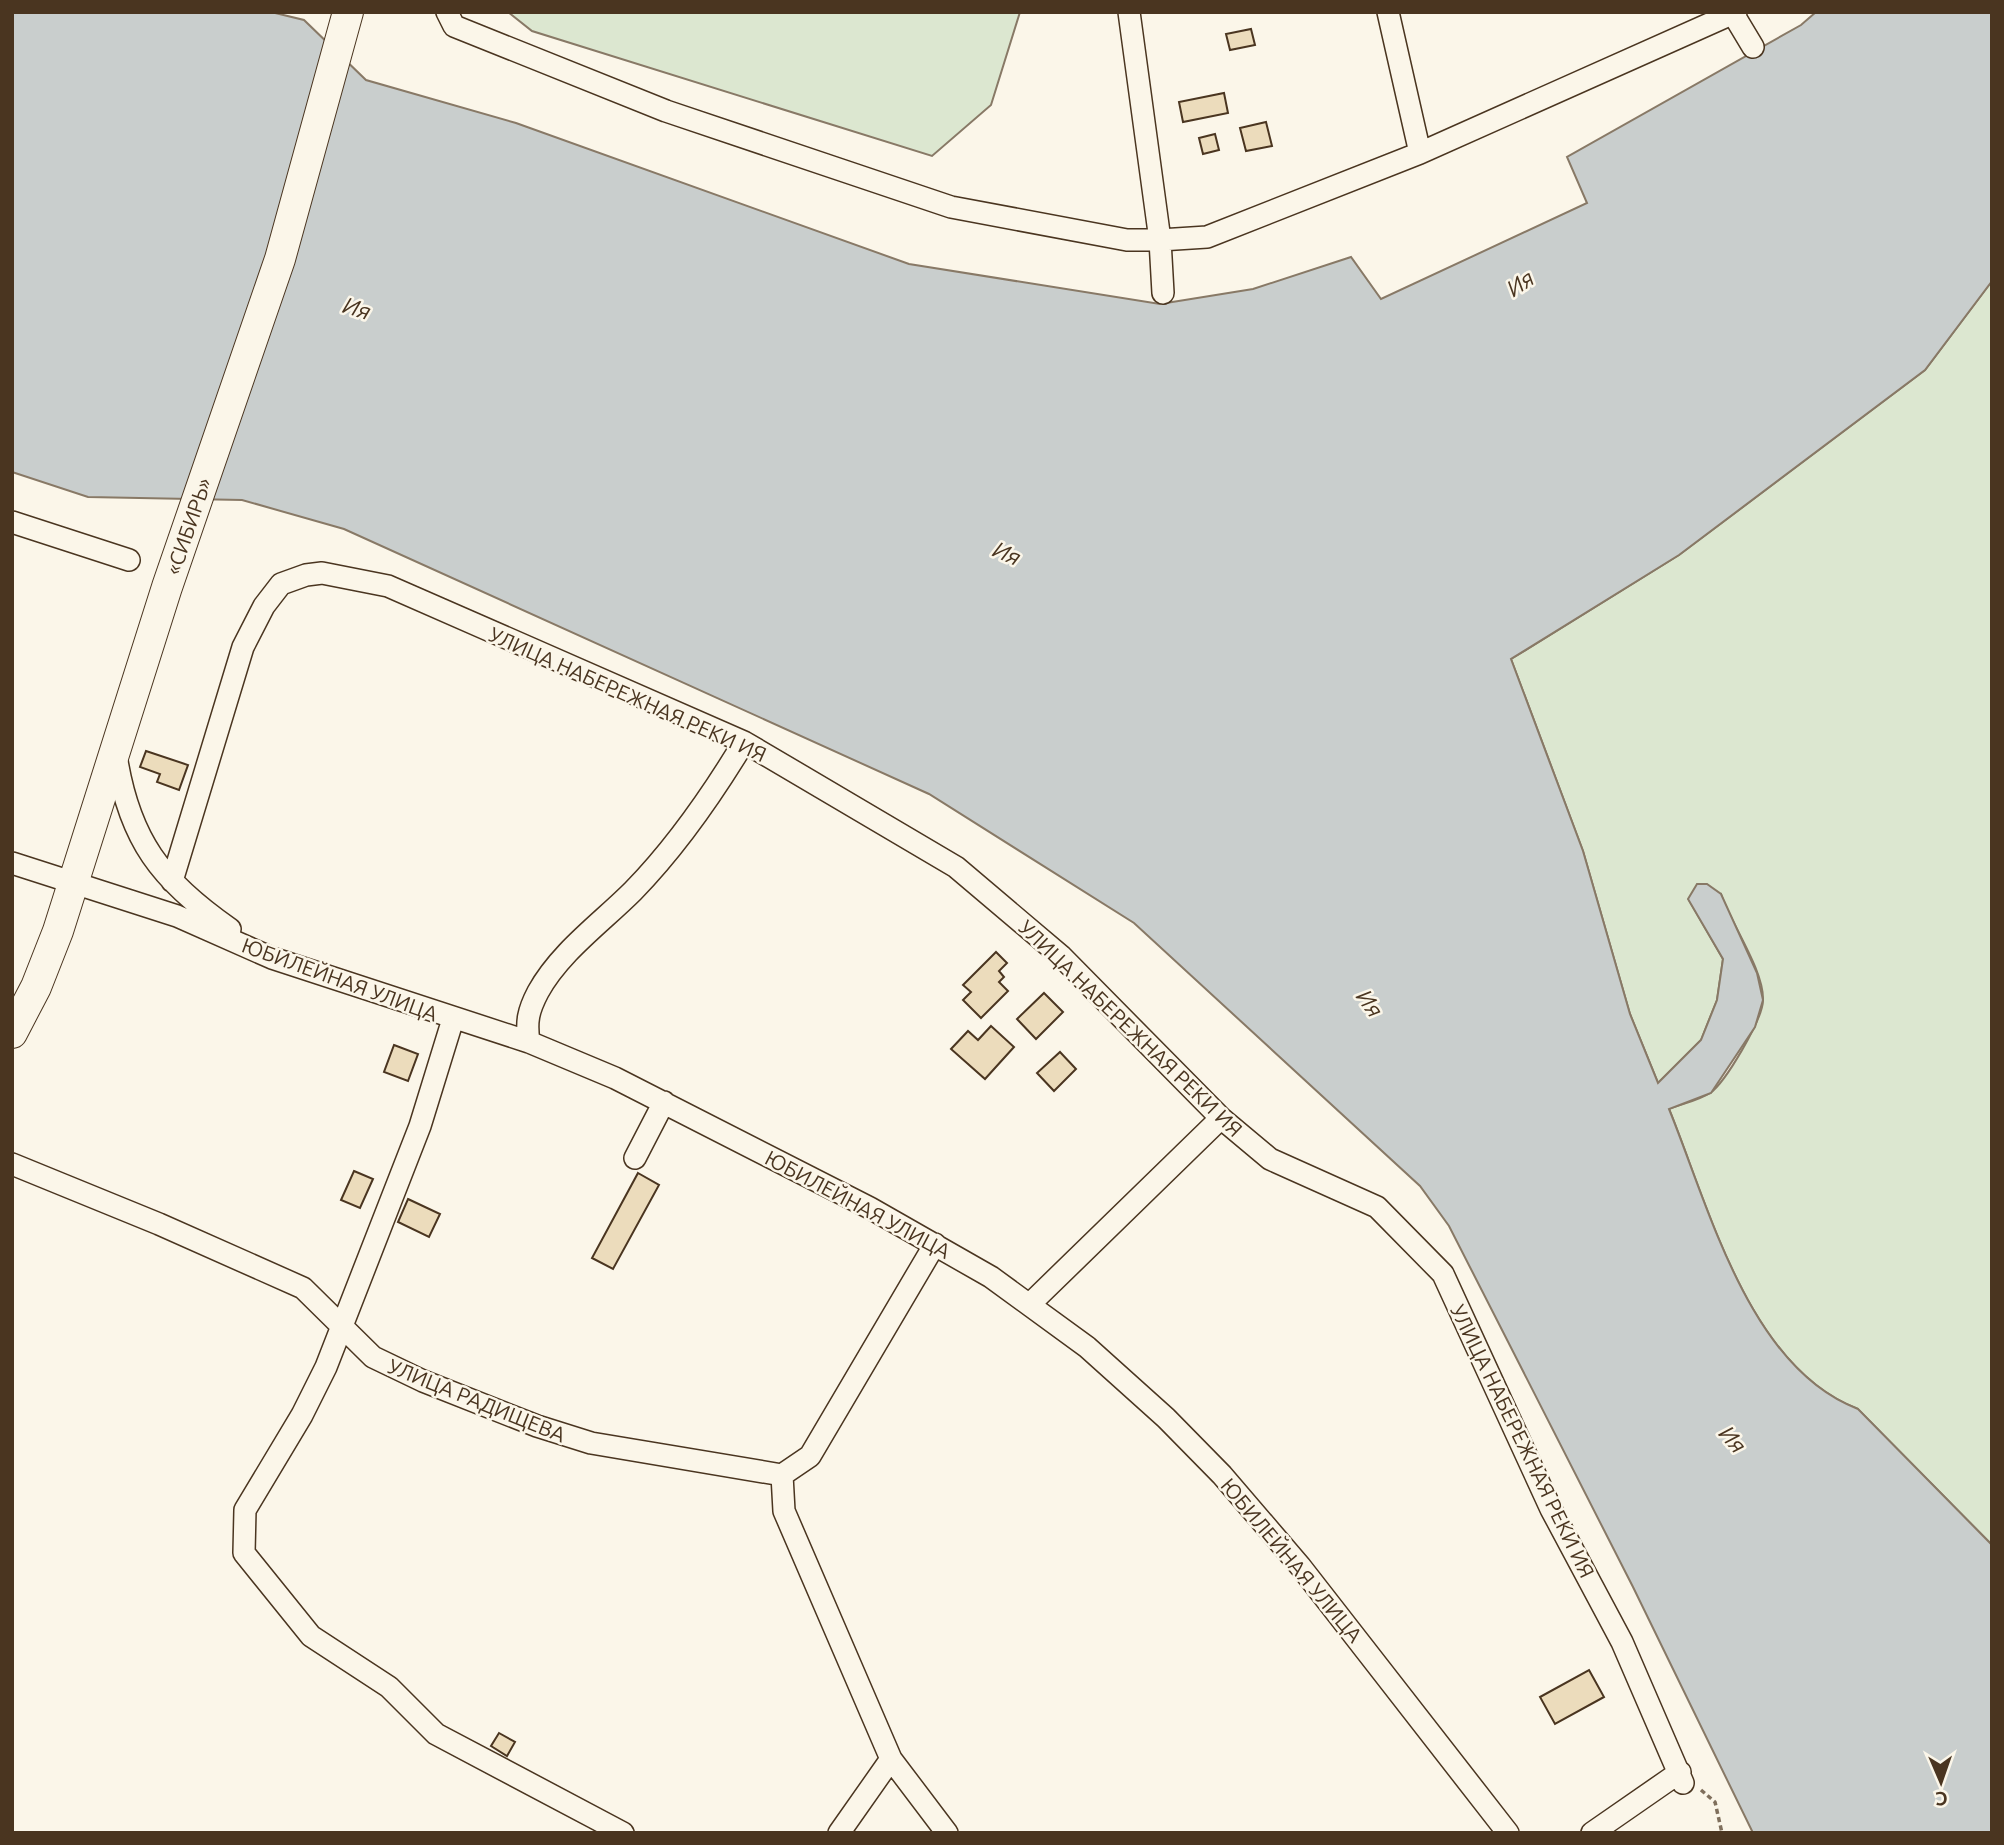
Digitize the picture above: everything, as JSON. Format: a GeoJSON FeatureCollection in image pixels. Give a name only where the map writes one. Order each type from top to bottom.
{"type":"FeatureCollection","features":[{"type":"Feature","properties":{"kind":"highway","name":"«СИБИРЬ»"},"geometry":{"type":"LineString","coordinates":[[12,1033],[43,970],[116,755],[167,587],[280,258],[348,12]]}},
{"type":"Feature","properties":{"kind":"street"},"geometry":{"type":"LineString","coordinates":[[447,12],[454,26],[666,111],[951,207],[1127,240],[1207,237],[1420,153],[1734,13],[1753,47]]}},
{"type":"Feature","properties":{"kind":"street"},"geometry":{"type":"LineString","coordinates":[[1129,12],[1160,240],[1163,293]]}},
{"type":"Feature","properties":{"kind":"street"},"geometry":{"type":"LineString","coordinates":[[1388,12],[1420,153]]}},
{"type":"Feature","properties":{"kind":"street"},"geometry":{"type":"LineString","coordinates":[[12,522],[129,560]]}},
{"type":"Feature","properties":{"kind":"street","name":"УЛИЦА НАБЕРЕЖНАЯ РЕКИ ИЯ"},"geometry":{"type":"LineString","coordinates":[[172,881],[243,647],[264,606],[281,584],[306,575],[342,576],[388,586],[744,742],[956,867],[1061,956],[1222,1118],[1270,1159],[1377,1207],[1443,1274],[1551,1509],[1622,1642],[1682,1777]]}},
{"type":"Feature","properties":{"kind":"street"},"geometry":{"type":"LineString","coordinates":[[529,1042],[526,1019],[539,990],[573,948],[634,890],[695,818],[744,742]]}},
{"type":"Feature","properties":{"kind":"street"},"geometry":{"type":"LineString","coordinates":[[116,755],[120,780],[135,829],[156,864],[190,901],[272,958]]}},
{"type":"Feature","properties":{"kind":"street","name":"ЮБИЛЕЙНАЯ УЛИЦА"},"geometry":{"type":"LineString","coordinates":[[12,863],[177,916],[272,958],[529,1042],[615,1078],[935,1244],[1030,1304],[1125,1381],[1222,1475],[1331,1604],[1508,1833]]}},
{"type":"Feature","properties":{"kind":"street"},"geometry":{"type":"LineString","coordinates":[[453,1019],[420,1126],[317,1387],[245,1510],[244,1553],[311,1636],[389,1687],[436,1734],[623,1833]]}},
{"type":"Feature","properties":{"kind":"street"},"geometry":{"type":"LineString","coordinates":[[635,1158],[664,1102]]}},
{"type":"Feature","properties":{"kind":"street"},"geometry":{"type":"LineString","coordinates":[[1030,1304],[1222,1118]]}},
{"type":"Feature","properties":{"kind":"street","name":"УЛИЦА РАДИЩЕВА"},"geometry":{"type":"LineString","coordinates":[[12,1164],[284,1279],[313,1296],[363,1349],[385,1364],[564,1436],[639,1453],[782,1475]]}},
{"type":"Feature","properties":{"kind":"street"},"geometry":{"type":"LineString","coordinates":[[935,1244],[810,1456],[782,1475],[784,1511],[891,1759],[947,1833]]}},
{"type":"Feature","properties":{"kind":"street"},"geometry":{"type":"LineString","coordinates":[[839,1833],[891,1759]]}},
{"type":"Feature","properties":{"kind":"street"},"geometry":{"type":"LineString","coordinates":[[1592,1833],[1682,1777]]}},
{"type":"Feature","properties":{"kind":"path"},"geometry":{"type":"LineString","coordinates":[[1682,1777],[1715,1802],[1722,1833]]}},
{"type":"Feature","properties":{"kind":"green space"},"geometry":{"type":"Polygon","coordinates":[[[508,12],[1020,12],[991,105],[932,156],[532,31],[508,12]]]}},
{"type":"Feature","properties":{"kind":"green space"},"geometry":{"type":"Polygon","coordinates":[[[1992,281],[1992,1545],[1858,1409],[1820,1388],[1788,1359],[1761,1322],[1738,1280],[1669,1109],[1695,1100],[1717,1087],[1750,1035],[1763,1000],[1753,961],[1721,894],[1689,900],[1723,959],[1717,1000],[1701,1040],[1658,1083],[1630,1014],[1583,851],[1511,659],[1679,555],[1925,370],[1992,281]]]}},
{"type":"Feature","properties":{"kind":"water","name":"Ия"},"geometry":{"type":"Polygon","coordinates":[[[12,12],[271,12],[304,20],[366,80],[516,123],[909,264],[1160,304],[1253,289],[1351,257],[1381,299],[1587,203],[1567,157],[1801,25],[1816,12],[1992,12],[1992,281],[1925,370],[1679,555],[1511,659],[1583,851],[1630,1014],[1658,1083],[1701,1040],[1717,1000],[1723,959],[1688,899],[1697,884],[1707,884],[1721,894],[1757,973],[1763,1000],[1755,1027],[1711,1093],[1669,1109],[1738,1280],[1761,1322],[1788,1359],[1820,1388],[1858,1409],[1992,1545],[1992,1833],[1753,1833],[1633,1587],[1449,1226],[1420,1186],[1134,923],[929,794],[344,529],[242,500],[88,497],[12,472],[12,12]]]}},
{"type":"Feature","properties":{"kind":"building"},"geometry":{"type":"Polygon","coordinates":[[[1251,29],[1255,45],[1230,50],[1226,34],[1251,29]]]}},
{"type":"Feature","properties":{"kind":"building"},"geometry":{"type":"Polygon","coordinates":[[[1224,93],[1228,113],[1183,122],[1179,102],[1224,93]]]}},
{"type":"Feature","properties":{"kind":"building"},"geometry":{"type":"Polygon","coordinates":[[[1266,122],[1272,146],[1246,151],[1240,128],[1266,122]]]}},
{"type":"Feature","properties":{"kind":"building"},"geometry":{"type":"Polygon","coordinates":[[[1215,134],[1219,150],[1203,154],[1199,138],[1215,134]]]}},
{"type":"Feature","properties":{"kind":"building"},"geometry":{"type":"Polygon","coordinates":[[[146,751],[188,765],[179,790],[157,782],[160,774],[140,767],[146,751]]]}},
{"type":"Feature","properties":{"kind":"building"},"geometry":{"type":"Polygon","coordinates":[[[996,952],[1007,963],[999,971],[1004,977],[999,982],[1008,991],[981,1018],[963,1000],[971,992],[963,985],[996,952]]]}},
{"type":"Feature","properties":{"kind":"building"},"geometry":{"type":"Polygon","coordinates":[[[1044,993],[1063,1012],[1036,1039],[1017,1019],[1044,993]]]}},
{"type":"Feature","properties":{"kind":"building"},"geometry":{"type":"Polygon","coordinates":[[[991,1026],[1014,1047],[985,1079],[951,1049],[968,1031],[978,1040],[991,1026]]]}},
{"type":"Feature","properties":{"kind":"building"},"geometry":{"type":"Polygon","coordinates":[[[394,1045],[418,1054],[408,1081],[384,1072],[394,1045]]]}},
{"type":"Feature","properties":{"kind":"building"},"geometry":{"type":"Polygon","coordinates":[[[1060,1052],[1076,1069],[1054,1091],[1037,1073],[1060,1052]]]}},
{"type":"Feature","properties":{"kind":"building"},"geometry":{"type":"Polygon","coordinates":[[[354,1171],[373,1179],[360,1208],[341,1200],[354,1171]]]}},
{"type":"Feature","properties":{"kind":"building"},"geometry":{"type":"Polygon","coordinates":[[[638,1173],[659,1185],[613,1269],[592,1258],[638,1173]]]}},
{"type":"Feature","properties":{"kind":"building"},"geometry":{"type":"Polygon","coordinates":[[[408,1199],[440,1214],[429,1237],[398,1222],[408,1199]]]}},
{"type":"Feature","properties":{"kind":"building"},"geometry":{"type":"Polygon","coordinates":[[[1589,1670],[1604,1697],[1555,1724],[1540,1697],[1589,1670]]]}},
{"type":"Feature","properties":{"kind":"building"},"geometry":{"type":"Polygon","coordinates":[[[499,1733],[515,1742],[507,1756],[491,1746],[499,1733]]]}}]}
